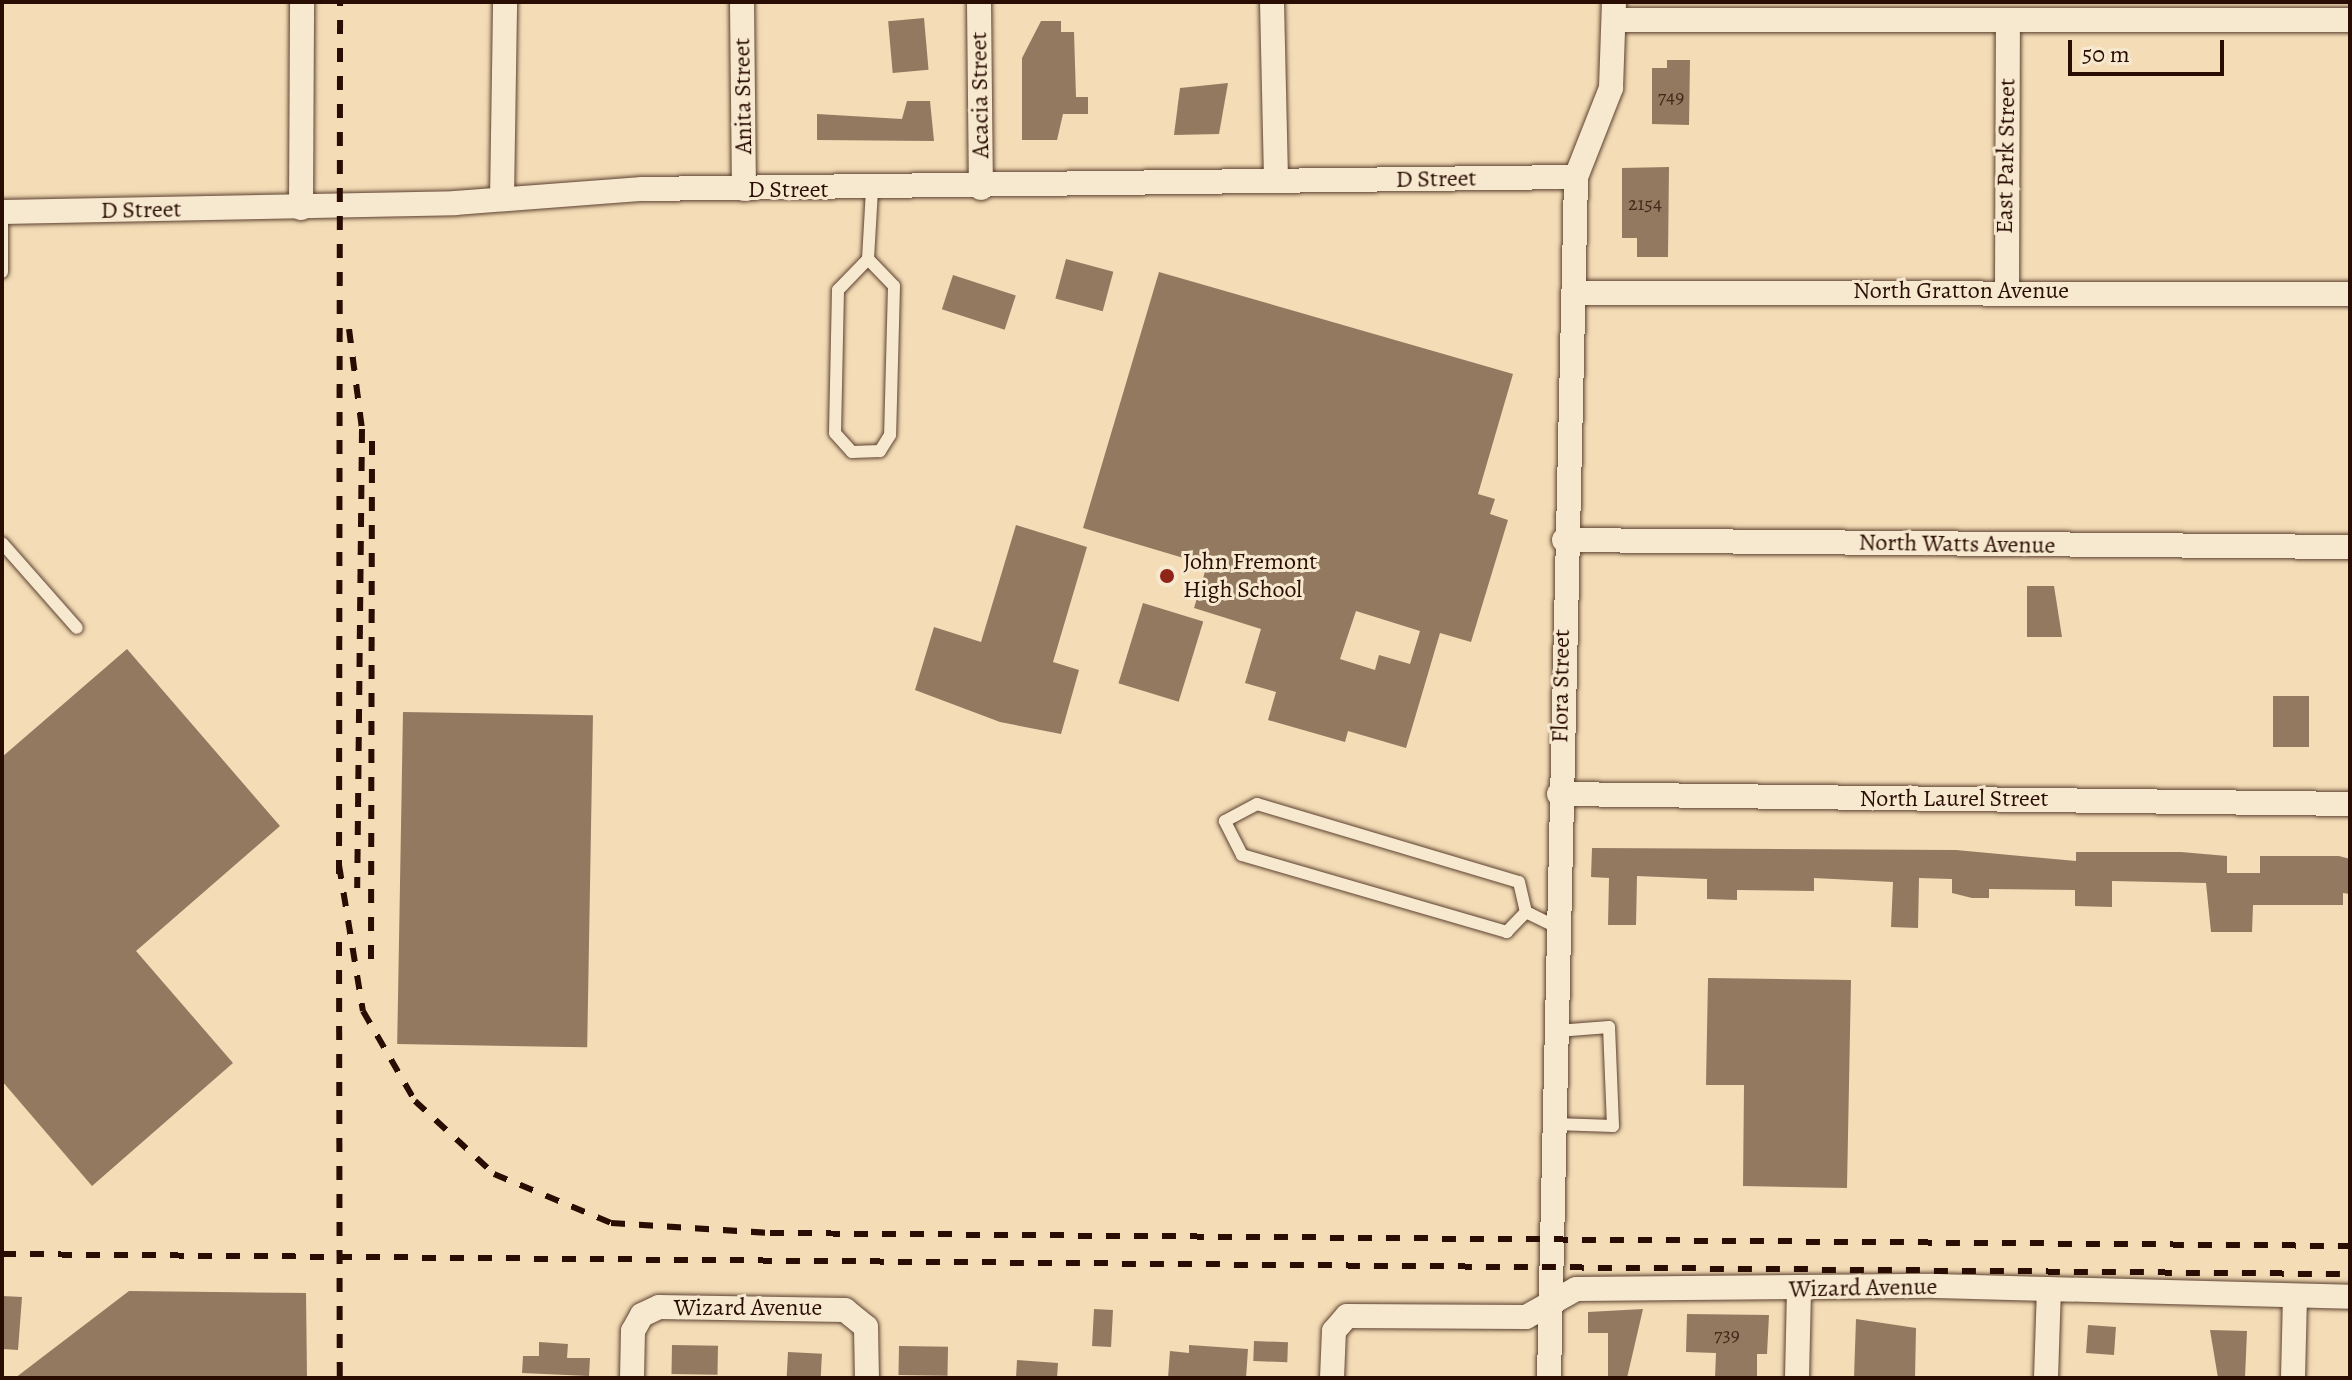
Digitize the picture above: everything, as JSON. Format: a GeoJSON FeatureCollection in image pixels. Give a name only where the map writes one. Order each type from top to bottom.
{"type":"FeatureCollection","features":[{"type":"Feature","properties":{"kind":"street"},"geometry":{"type":"LineString","coordinates":[[301,208],[302,2]]}},
{"type":"Feature","properties":{"kind":"street"},"geometry":{"type":"LineString","coordinates":[[502,199],[505,2]]}},
{"type":"Feature","properties":{"kind":"street","name":"Anita Street"},"geometry":{"type":"LineString","coordinates":[[742,2],[744,189]]}},
{"type":"Feature","properties":{"kind":"street","name":"Acacia Street"},"geometry":{"type":"LineString","coordinates":[[979,2],[981,188]]}},
{"type":"Feature","properties":{"kind":"street"},"geometry":{"type":"LineString","coordinates":[[1272,2],[1276,181]]}},
{"type":"Feature","properties":{"kind":"street"},"geometry":{"type":"LineString","coordinates":[[1614,11],[2008,20],[2350,20]]}},
{"type":"Feature","properties":{"kind":"street","name":"Flora Street"},"geometry":{"type":"LineString","coordinates":[[1549,1378],[1557,1031],[1555,926],[1576,177],[1611,88],[1614,11]]}},
{"type":"Feature","properties":{"kind":"street","name":"East Park Street"},"geometry":{"type":"LineString","coordinates":[[2007,291],[2008,20]]}},
{"type":"Feature","properties":{"kind":"street","name":"D Street"},"geometry":{"type":"LineString","coordinates":[[2,212],[301,208],[744,189],[872,190],[1576,177]]}},
{"type":"Feature","properties":{"kind":"street","name":"North Gratton Avenue"},"geometry":{"type":"LineString","coordinates":[[1573,293],[2007,291],[2350,294]]}},
{"type":"Feature","properties":{"kind":"street","name":"North Watts Avenue"},"geometry":{"type":"LineString","coordinates":[[1564,540],[2350,547]]}},
{"type":"Feature","properties":{"kind":"street","name":"North Laurel Street"},"geometry":{"type":"LineString","coordinates":[[1559,794],[2350,804]]}},
{"type":"Feature","properties":{"kind":"street","name":"Wizard Avenue"},"geometry":{"type":"LineString","coordinates":[[1332,1378],[1337,1326],[1347,1316],[1526,1317],[1576,1289],[2049,1289],[2350,1297]]}},
{"type":"Feature","properties":{"kind":"street"},"geometry":{"type":"LineString","coordinates":[[1797,1378],[1799,1289]]}},
{"type":"Feature","properties":{"kind":"street"},"geometry":{"type":"LineString","coordinates":[[2046,1378],[2049,1289]]}},
{"type":"Feature","properties":{"kind":"street"},"geometry":{"type":"LineString","coordinates":[[2293,1378],[2295,1297]]}},
{"type":"Feature","properties":{"kind":"street","name":"Wizard Avenue"},"geometry":{"type":"LineString","coordinates":[[632,1378],[633,1331],[642,1315],[659,1307],[855,1314],[866,1327],[867,1378]]}},
{"type":"Feature","properties":{"kind":"lane"},"geometry":{"type":"LineString","coordinates":[[868,259],[894,286],[890,435],[880,451],[852,452],[835,433],[838,290],[868,259],[872,190]]}},
{"type":"Feature","properties":{"kind":"lane"},"geometry":{"type":"LineString","coordinates":[[2,219],[2,272]]}},
{"type":"Feature","properties":{"kind":"lane"},"geometry":{"type":"LineString","coordinates":[[2,543],[77,628]]}},
{"type":"Feature","properties":{"kind":"lane"},"geometry":{"type":"LineString","coordinates":[[1257,804],[1519,882],[1526,912],[1507,932],[1242,855],[1225,821],[1257,804]]}},
{"type":"Feature","properties":{"kind":"lane"},"geometry":{"type":"LineString","coordinates":[[1526,912],[1555,926]]}},
{"type":"Feature","properties":{"kind":"lane"},"geometry":{"type":"LineString","coordinates":[[1555,1124],[1613,1126],[1609,1027],[1557,1031]]}},
{"type":"Feature","properties":{"kind":"building"},"geometry":{"type":"Polygon","coordinates":[[[924,18],[929,70],[893,73],[888,21],[924,18]]]}},
{"type":"Feature","properties":{"kind":"building"},"geometry":{"type":"Polygon","coordinates":[[[1041,21],[1061,21],[1061,32],[1074,32],[1076,97],[1088,97],[1088,114],[1063,114],[1057,140],[1022,140],[1022,58],[1041,21]]]}},
{"type":"Feature","properties":{"kind":"building"},"geometry":{"type":"Polygon","coordinates":[[[1667,60],[1690,60],[1689,125],[1652,124],[1652,68],[1667,68],[1667,60]]]}},
{"type":"Feature","properties":{"kind":"building"},"geometry":{"type":"Polygon","coordinates":[[[1228,83],[1219,134],[1174,135],[1180,88],[1228,83]]]}},
{"type":"Feature","properties":{"kind":"building"},"geometry":{"type":"Polygon","coordinates":[[[907,101],[930,101],[934,141],[817,140],[817,114],[902,119],[907,101]]]}},
{"type":"Feature","properties":{"kind":"building"},"geometry":{"type":"Polygon","coordinates":[[[1669,167],[1668,257],[1637,257],[1637,238],[1622,238],[1622,168],[1669,167]]]}},
{"type":"Feature","properties":{"kind":"building"},"geometry":{"type":"Polygon","coordinates":[[[1066,259],[1113,272],[1103,311],[1055,299],[1066,259]]]}},
{"type":"Feature","properties":{"kind":"building"},"geometry":{"type":"Polygon","coordinates":[[[1159,272],[1513,374],[1478,494],[1495,499],[1490,514],[1508,520],[1471,642],[1440,633],[1406,748],[1348,731],[1345,742],[1268,720],[1276,692],[1245,683],[1261,629],[1194,608],[1207,565],[1083,528],[1159,272]],[[1356,611],[1340,659],[1375,670],[1379,655],[1410,664],[1420,631],[1356,611]]]}},
{"type":"Feature","properties":{"kind":"building"},"geometry":{"type":"Polygon","coordinates":[[[953,275],[1016,295],[1005,330],[942,309],[953,275]]]}},
{"type":"Feature","properties":{"kind":"building"},"geometry":{"type":"Polygon","coordinates":[[[1016,525],[1087,547],[1053,662],[1079,670],[1061,734],[1000,722],[915,690],[934,627],[981,642],[1016,525]]]}},
{"type":"Feature","properties":{"kind":"building"},"geometry":{"type":"Polygon","coordinates":[[[2027,586],[2054,586],[2062,637],[2027,637],[2027,586]]]}},
{"type":"Feature","properties":{"kind":"building"},"geometry":{"type":"Polygon","coordinates":[[[1143,603],[1203,621],[1179,702],[1118,683],[1143,603]]]}},
{"type":"Feature","properties":{"kind":"building"},"geometry":{"type":"Polygon","coordinates":[[[127,649],[280,826],[136,951],[233,1063],[92,1186],[2,1081],[2,757],[127,649]]]}},
{"type":"Feature","properties":{"kind":"building"},"geometry":{"type":"Polygon","coordinates":[[[2273,696],[2309,696],[2309,747],[2273,747],[2273,696]]]}},
{"type":"Feature","properties":{"kind":"building"},"geometry":{"type":"Polygon","coordinates":[[[403,712],[593,715],[587,1047],[397,1044],[403,712]]]}},
{"type":"Feature","properties":{"kind":"building"},"geometry":{"type":"Polygon","coordinates":[[[1592,848],[1956,850],[2076,861],[2076,852],[2181,852],[2227,856],[2227,873],[2260,873],[2260,856],[2339,856],[2350,859],[2350,894],[2343,893],[2343,905],[2253,905],[2252,932],[2211,932],[2206,883],[2112,881],[2112,907],[2075,906],[2075,890],[1989,889],[1989,898],[1972,898],[1952,893],[1952,879],[1919,878],[1918,928],[1891,927],[1893,882],[1814,878],[1814,891],[1737,890],[1737,900],[1707,899],[1707,879],[1637,876],[1636,925],[1608,925],[1609,878],[1591,877],[1592,848]]]}},
{"type":"Feature","properties":{"kind":"building"},"geometry":{"type":"Polygon","coordinates":[[[1708,978],[1851,980],[1847,1188],[1743,1186],[1744,1085],[1706,1085],[1708,978]]]}},
{"type":"Feature","properties":{"kind":"building"},"geometry":{"type":"Polygon","coordinates":[[[129,1291],[306,1293],[307,1378],[15,1378],[129,1291]]]}},
{"type":"Feature","properties":{"kind":"building"},"geometry":{"type":"Polygon","coordinates":[[[2,1296],[22,1297],[18,1350],[2,1349],[2,1296]]]}},
{"type":"Feature","properties":{"kind":"building"},"geometry":{"type":"Polygon","coordinates":[[[1094,1309],[1113,1310],[1111,1347],[1092,1346],[1094,1309]]]}},
{"type":"Feature","properties":{"kind":"building"},"geometry":{"type":"Polygon","coordinates":[[[1643,1309],[1627,1378],[1608,1378],[1608,1333],[1588,1333],[1588,1312],[1643,1309]]]}},
{"type":"Feature","properties":{"kind":"building"},"geometry":{"type":"Polygon","coordinates":[[[1687,1314],[1769,1315],[1767,1354],[1757,1354],[1757,1378],[1715,1378],[1716,1353],[1686,1352],[1687,1314]]]}},
{"type":"Feature","properties":{"kind":"building"},"geometry":{"type":"Polygon","coordinates":[[[1856,1319],[1916,1328],[1915,1378],[1854,1378],[1856,1319]]]}},
{"type":"Feature","properties":{"kind":"building"},"geometry":{"type":"Polygon","coordinates":[[[2088,1325],[2116,1327],[2114,1355],[2086,1353],[2088,1325]]]}},
{"type":"Feature","properties":{"kind":"building"},"geometry":{"type":"Polygon","coordinates":[[[2210,1330],[2247,1331],[2245,1378],[2218,1378],[2210,1330]]]}},
{"type":"Feature","properties":{"kind":"building"},"geometry":{"type":"Polygon","coordinates":[[[1254,1341],[1288,1342],[1287,1362],[1253,1361],[1254,1341]]]}},
{"type":"Feature","properties":{"kind":"building"},"geometry":{"type":"Polygon","coordinates":[[[539,1342],[568,1344],[567,1358],[590,1358],[589,1376],[522,1373],[523,1356],[539,1356],[539,1342]]]}},
{"type":"Feature","properties":{"kind":"building"},"geometry":{"type":"Polygon","coordinates":[[[672,1345],[718,1346],[717,1375],[671,1374],[672,1345]]]}},
{"type":"Feature","properties":{"kind":"building"},"geometry":{"type":"Polygon","coordinates":[[[1189,1345],[1248,1349],[1246,1378],[1168,1378],[1170,1351],[1189,1353],[1189,1345]]]}},
{"type":"Feature","properties":{"kind":"building"},"geometry":{"type":"Polygon","coordinates":[[[899,1346],[948,1347],[947,1376],[898,1375],[899,1346]]]}},
{"type":"Feature","properties":{"kind":"building"},"geometry":{"type":"Polygon","coordinates":[[[788,1352],[822,1354],[821,1378],[787,1378],[788,1352]]]}},
{"type":"Feature","properties":{"kind":"building"},"geometry":{"type":"Polygon","coordinates":[[[1017,1360],[1058,1363],[1057,1378],[1016,1378],[1017,1360]]]}},
{"type":"Feature","properties":{"kind":"railway"},"geometry":{"type":"LineString","coordinates":[[339,874],[340,2]]}},
{"type":"Feature","properties":{"kind":"railway"},"geometry":{"type":"LineString","coordinates":[[349,329],[362,429],[357,888]]}},
{"type":"Feature","properties":{"kind":"railway"},"geometry":{"type":"LineString","coordinates":[[371,959],[372,438]]}},
{"type":"Feature","properties":{"kind":"railway"},"geometry":{"type":"LineString","coordinates":[[339,865],[363,1011],[415,1101],[494,1174],[611,1223],[770,1233],[2350,1246]]}},
{"type":"Feature","properties":{"kind":"railway"},"geometry":{"type":"LineString","coordinates":[[339,942],[340,1378]]}},
{"type":"Feature","properties":{"kind":"railway"},"geometry":{"type":"LineString","coordinates":[[2,1254],[2350,1274]]}},
{"type":"Feature","properties":{"kind":"place","name":"John Fremont High School"},"geometry":{"type":"Point","coordinates":[1167,576]}}]}
